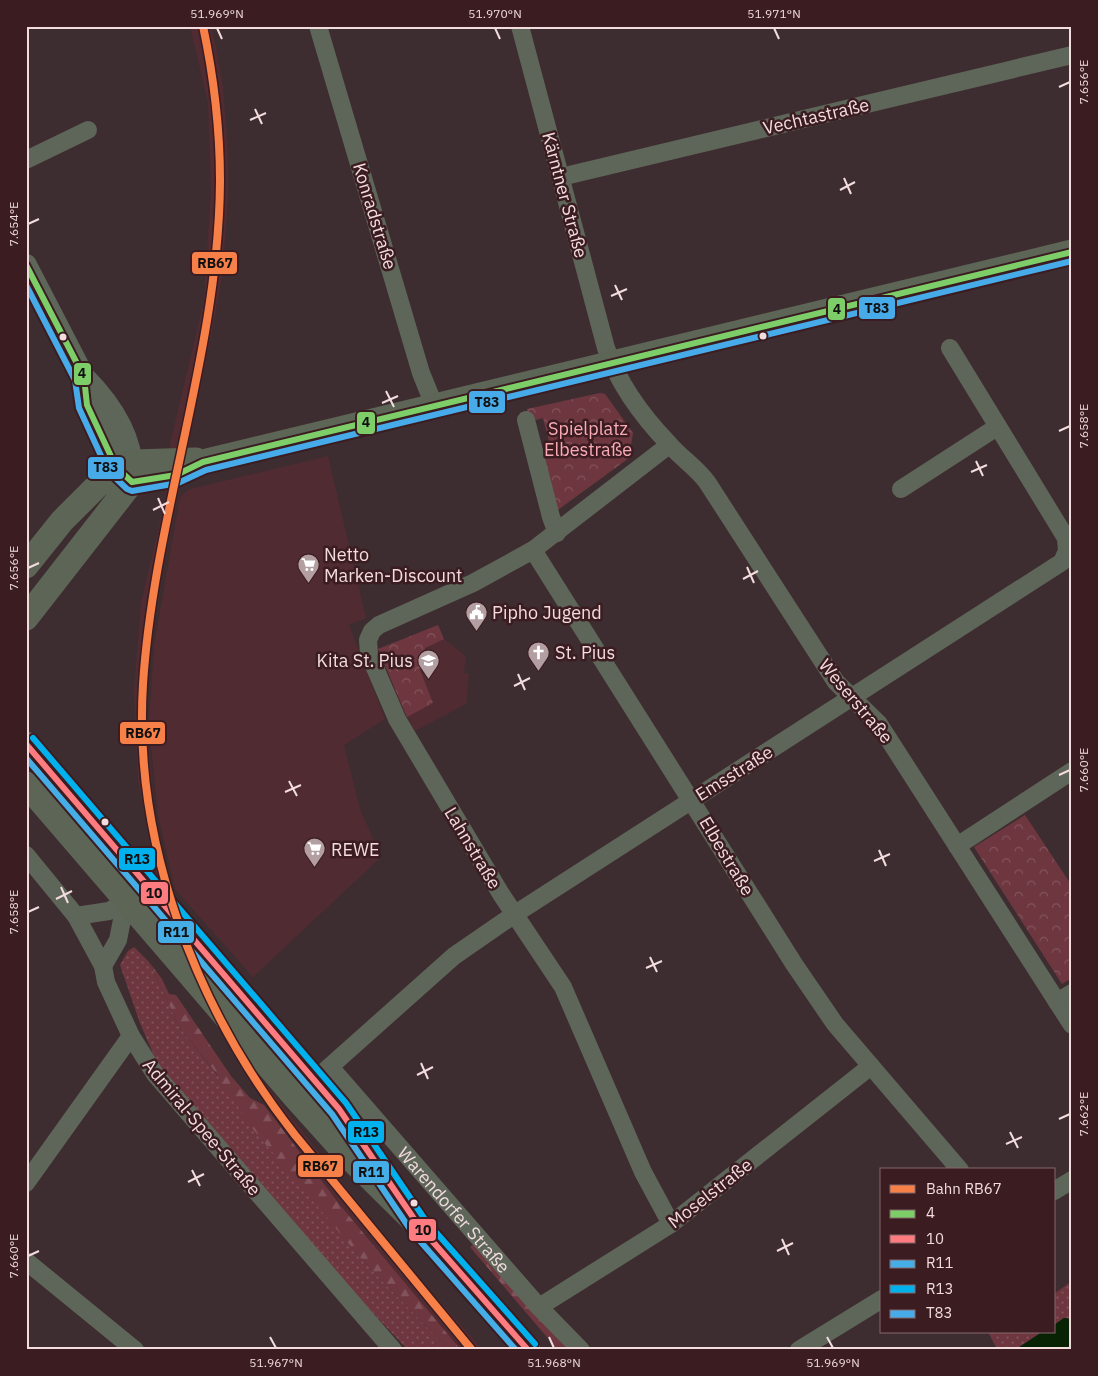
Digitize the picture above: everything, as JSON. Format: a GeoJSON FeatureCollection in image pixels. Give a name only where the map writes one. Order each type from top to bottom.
{"type":"FeatureCollection","features":[{"type":"Feature","properties":{"kind":"main road"},"geometry":{"type":"LineString","coordinates":[[26,566],[62,520],[127,470],[188,459],[203,462],[1072,252]]}},
{"type":"Feature","properties":{"kind":"main road"},"geometry":{"type":"LineString","coordinates":[[26,618],[127,470]]}},
{"type":"Feature","properties":{"kind":"main road","name":"Warendorfer Straße"},"geometry":{"type":"LineString","coordinates":[[26,744],[132,869],[322,1074],[339,1109],[419,1226]]}},
{"type":"Feature","properties":{"kind":"main road","name":"Warendorfer Straße"},"geometry":{"type":"LineString","coordinates":[[26,784],[125,902],[295,1097],[347,1154],[419,1226],[528,1350]]}},
{"type":"Feature","properties":{"kind":"street","name":"Konradstraße"},"geometry":{"type":"LineString","coordinates":[[318,26],[421,373],[434,405]]}},
{"type":"Feature","properties":{"kind":"street","name":"Kärntner Straße"},"geometry":{"type":"LineString","coordinates":[[520,26],[611,363]]}},
{"type":"Feature","properties":{"kind":"street","name":"Vechtastraße"},"geometry":{"type":"LineString","coordinates":[[561,177],[1072,55]]}},
{"type":"Feature","properties":{"kind":"street"},"geometry":{"type":"LineString","coordinates":[[26,160],[88,130]]}},
{"type":"Feature","properties":{"kind":"street"},"geometry":{"type":"LineString","coordinates":[[26,265],[84,377],[87,405],[127,470]]}},
{"type":"Feature","properties":{"kind":"street","name":"Emsstraße"},"geometry":{"type":"LineString","coordinates":[[295,1097],[454,956],[515,914],[1062,562],[1067,551],[1066,538],[950,348]]}},
{"type":"Feature","properties":{"kind":"street","name":"Weserstraße"},"geometry":{"type":"LineString","coordinates":[[611,363],[630,397],[670,445],[707,482],[836,682],[879,724],[957,846],[1064,997],[1072,1025]]}},
{"type":"Feature","properties":{"kind":"street"},"geometry":{"type":"LineString","coordinates":[[526,420],[550,517],[557,533]]}},
{"type":"Feature","properties":{"kind":"street"},"geometry":{"type":"LineString","coordinates":[[900,489],[916,476],[997,427]]}},
{"type":"Feature","properties":{"kind":"street"},"geometry":{"type":"LineString","coordinates":[[533,550],[670,445]]}},
{"type":"Feature","properties":{"kind":"street","name":"Elbestraße"},"geometry":{"type":"LineString","coordinates":[[533,550],[794,964],[835,1024],[958,1168]]}},
{"type":"Feature","properties":{"kind":"street","name":"Lahnstraße"},"geometry":{"type":"LineString","coordinates":[[533,550],[465,587],[379,624],[372,630],[368,640],[369,654],[397,719],[515,914],[563,987],[643,1172],[671,1224]]}},
{"type":"Feature","properties":{"kind":"street"},"geometry":{"type":"LineString","coordinates":[[957,846],[1072,771]]}},
{"type":"Feature","properties":{"kind":"street"},"geometry":{"type":"LineString","coordinates":[[26,855],[76,916],[103,966]]}},
{"type":"Feature","properties":{"kind":"street"},"geometry":{"type":"LineString","coordinates":[[103,966],[118,940],[132,869]]}},
{"type":"Feature","properties":{"kind":"street"},"geometry":{"type":"LineString","coordinates":[[76,916],[109,911],[125,902]]}},
{"type":"Feature","properties":{"kind":"street","name":"Admiral-Spee-Straße"},"geometry":{"type":"LineString","coordinates":[[103,966],[106,982],[131,1036],[142,1056],[167,1089],[394,1350]]}},
{"type":"Feature","properties":{"kind":"street"},"geometry":{"type":"LineString","coordinates":[[26,1183],[131,1036]]}},
{"type":"Feature","properties":{"kind":"street","name":"Moselstraße"},"geometry":{"type":"LineString","coordinates":[[539,1306],[671,1224],[871,1066]]}},
{"type":"Feature","properties":{"kind":"street","name":"Warendorfer Straße"},"geometry":{"type":"LineString","coordinates":[[322,1074],[581,1350]]}},
{"type":"Feature","properties":{"kind":"street"},"geometry":{"type":"LineString","coordinates":[[1056,1190],[1072,1180]]}},
{"type":"Feature","properties":{"kind":"street"},"geometry":{"type":"LineString","coordinates":[[26,1261],[135,1350]]}},
{"type":"Feature","properties":{"kind":"street"},"geometry":{"type":"LineString","coordinates":[[799,1350],[880,1300]]}},
{"type":"Feature","properties":{"kind":"shaded area"},"geometry":{"type":"Polygon","coordinates":[[[190,26],[211,26],[216,48],[223,88],[228,153],[228,200],[222,277],[158,595],[145,703],[155,814],[174,901],[202,973],[250,1064],[401,1258],[483,1350],[461,1350],[340,1205],[282,1127],[215,1018],[178,934],[154,866],[138,781],[134,690],[141,604],[166,495],[170,444],[204,301],[211,190],[208,103],[190,26]]]}},
{"type":"Feature","properties":{"kind":"shaded area"},"geometry":{"type":"Polygon","coordinates":[[[328,456],[366,618],[349,625],[385,719],[344,745],[360,809],[381,857],[253,977],[175,889],[158,815],[149,725],[154,646],[180,497],[190,489],[328,456]]]}},
{"type":"Feature","properties":{"kind":"shaded area","name":"Kita St. Pius"},"geometry":{"type":"Polygon","coordinates":[[[438,625],[444,639],[466,656],[464,673],[469,674],[466,704],[415,731],[399,701],[378,649],[438,625]]]}},
{"type":"Feature","properties":{"kind":"shaded area"},"geometry":{"type":"Polygon","coordinates":[[[1064,1318],[1072,1319],[1072,1350],[1015,1350],[1039,1334],[1056,1334],[1056,1324],[1064,1318]]]}},
{"type":"Feature","properties":{"kind":"green space","name":"Spielplatz Elbestraße"},"geometry":{"type":"Polygon","coordinates":[[[600,393],[605,394],[633,433],[629,458],[555,512],[542,460],[553,457],[543,418],[532,421],[529,419],[527,409],[600,393]]]}},
{"type":"Feature","properties":{"kind":"green space"},"geometry":{"type":"Polygon","coordinates":[[[438,625],[444,639],[425,648],[420,670],[433,703],[407,717],[378,649],[438,625]]]}},
{"type":"Feature","properties":{"kind":"green space"},"geometry":{"type":"Polygon","coordinates":[[[1025,815],[1072,886],[1072,978],[1062,984],[974,847],[1025,815]]]}},
{"type":"Feature","properties":{"kind":"green space"},"geometry":{"type":"Polygon","coordinates":[[[134,947],[149,962],[180,1028],[364,1262],[449,1350],[408,1350],[355,1294],[158,1065],[140,1023],[120,965],[128,951],[134,947]]]}},
{"type":"Feature","properties":{"kind":"green space"},"geometry":{"type":"Polygon","coordinates":[[[149,962],[162,979],[169,994],[176,995],[231,1076],[250,1098],[264,1105],[340,1205],[461,1350],[449,1350],[364,1262],[252,1128],[216,1073],[180,1028],[149,962]]]}},
{"type":"Feature","properties":{"kind":"green space"},"geometry":{"type":"Polygon","coordinates":[[[475,1243],[568,1350],[558,1350],[470,1247],[475,1243]]]}},
{"type":"Feature","properties":{"kind":"green space"},"geometry":{"type":"Polygon","coordinates":[[[1072,1281],[1072,1319],[1064,1318],[1056,1324],[1056,1293],[1072,1281]]]}},
{"type":"Feature","properties":{"kind":"green space"},"geometry":{"type":"Polygon","coordinates":[[[989,1334],[1039,1334],[1015,1350],[992,1350],[996,1347],[989,1334]]]}},
{"type":"Feature","properties":{"kind":"rail line","name":"RB67"},"geometry":{"type":"LineString","coordinates":[[203,26],[218,122],[220,181],[217,244],[209,308],[198,370],[172,495],[149,621],[143,684],[143,744],[149,805],[161,864],[178,923],[201,980],[228,1034],[260,1086],[295,1135],[472,1350]]}},
{"type":"Feature","properties":{"kind":"transit line","name":"4"},"geometry":{"type":"LineString","coordinates":[[132,482],[176,475],[203,462],[1072,252]]}},
{"type":"Feature","properties":{"kind":"transit line","name":"T83"},"geometry":{"type":"LineString","coordinates":[[26,285],[75,380],[79,408],[108,471],[127,489],[132,491],[178,483],[206,470],[1072,261]]}},
{"type":"Feature","properties":{"kind":"transit line","name":"4"},"geometry":{"type":"LineString","coordinates":[[26,265],[84,377],[87,405],[116,467],[132,482]]}},
{"type":"Feature","properties":{"kind":"transit line","name":"R13"},"geometry":{"type":"LineString","coordinates":[[33,738],[346,1103],[426,1221],[535,1344]]}},
{"type":"Feature","properties":{"kind":"transit line","name":"10"},"geometry":{"type":"LineString","coordinates":[[26,744],[339,1109],[419,1226],[528,1350]]}},
{"type":"Feature","properties":{"kind":"transit line","name":"R11"},"geometry":{"type":"LineString","coordinates":[[26,758],[332,1114],[412,1232],[516,1350]]}},
{"type":"Feature","properties":{"kind":"place","name":"Netto Marken-Discount"},"geometry":{"type":"Point","coordinates":[308,583]}},
{"type":"Feature","properties":{"kind":"place","name":"Pipho Jugend"},"geometry":{"type":"Point","coordinates":[476,631]}},
{"type":"Feature","properties":{"kind":"place","name":"St. Pius"},"geometry":{"type":"Point","coordinates":[539,671]}},
{"type":"Feature","properties":{"kind":"place","name":"Kita St. Pius"},"geometry":{"type":"Point","coordinates":[429,679]}},
{"type":"Feature","properties":{"kind":"place","name":"REWE"},"geometry":{"type":"Point","coordinates":[315,868]}}]}
